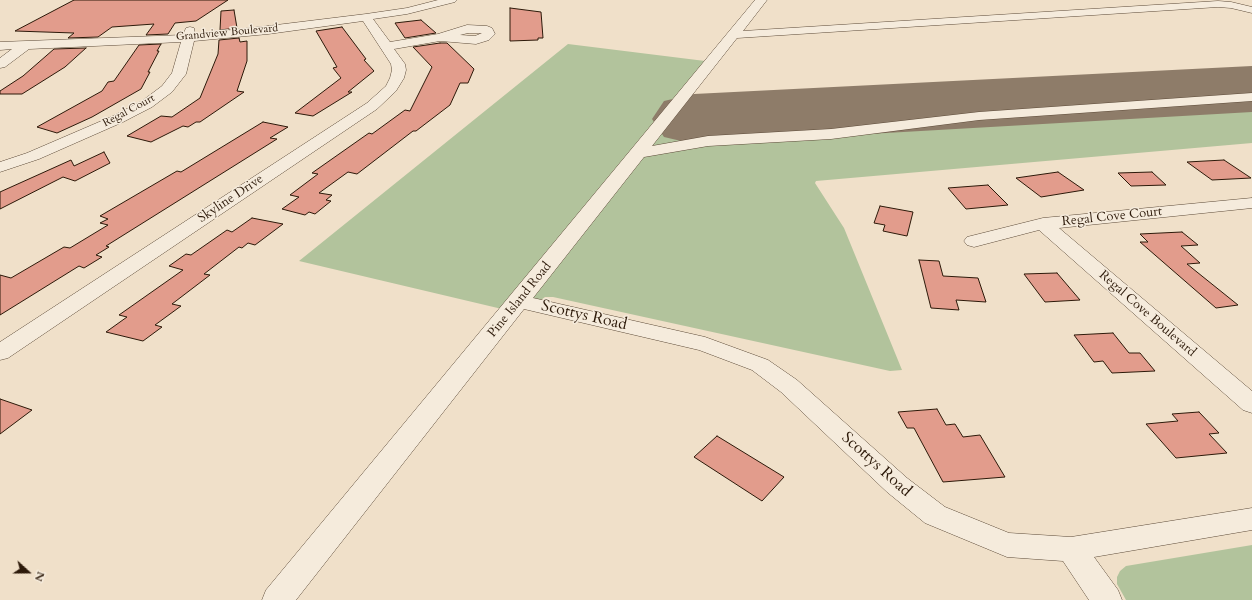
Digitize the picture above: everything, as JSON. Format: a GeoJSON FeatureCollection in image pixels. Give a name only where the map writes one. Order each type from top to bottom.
{"type":"FeatureCollection","features":[{"type":"Feature","properties":{"kind":"street","name":"Grandview Boulevard"},"geometry":{"type":"LineString","coordinates":[[189,35],[364,12],[434,0]]}},
{"type":"Feature","properties":{"kind":"street","name":"Grandview Boulevard"},"geometry":{"type":"LineString","coordinates":[[0,46],[28,43],[189,35],[291,27],[407,11],[451,0]]}},
{"type":"Feature","properties":{"kind":"street","name":"Pine Island Road"},"geometry":{"type":"LineString","coordinates":[[277,600],[761,0]]}},
{"type":"Feature","properties":{"kind":"street"},"geometry":{"type":"LineString","coordinates":[[732,36],[1218,4],[1231,4],[1252,10]]}},
{"type":"Feature","properties":{"kind":"street","name":"Skyline Drive"},"geometry":{"type":"LineString","coordinates":[[0,353],[372,106],[391,88],[397,78],[399,70],[398,64],[366,17]]}},
{"type":"Feature","properties":{"kind":"street","name":"Regal Court"},"geometry":{"type":"LineString","coordinates":[[0,172],[118,119],[147,104],[167,89],[179,74],[189,35]]}},
{"type":"Feature","properties":{"kind":"street"},"geometry":{"type":"LineString","coordinates":[[385,47],[440,37]]}},
{"type":"Feature","properties":{"kind":"street","name":"Grandview Boulevard"},"geometry":{"type":"LineString","coordinates":[[0,39],[28,43]]}},
{"type":"Feature","properties":{"kind":"street"},"geometry":{"type":"LineString","coordinates":[[0,64],[28,43]]}},
{"type":"Feature","properties":{"kind":"street"},"geometry":{"type":"LineString","coordinates":[[637,153],[708,141],[831,134],[979,116],[1252,97]]}},
{"type":"Feature","properties":{"kind":"street","name":"Regal Court"},"geometry":{"type":"LineString","coordinates":[[0,167],[33,156]]}},
{"type":"Feature","properties":{"kind":"street","name":"Regal Cove Court"},"geometry":{"type":"LineString","coordinates":[[974,241],[1043,224],[1252,203]]}},
{"type":"Feature","properties":{"kind":"street","name":"Regal Cove Boulevard"},"geometry":{"type":"LineString","coordinates":[[1043,224],[1252,404]]}},
{"type":"Feature","properties":{"kind":"street","name":"Scottys Road"},"geometry":{"type":"LineString","coordinates":[[519,301],[705,344],[760,365],[789,386],[897,485],[935,515],[1007,544],[1071,549],[1252,519]]}},
{"type":"Feature","properties":{"kind":"street"},"geometry":{"type":"LineString","coordinates":[[1071,549],[1107,600]]}},
{"type":"Feature","properties":{"kind":"green space"},"geometry":{"type":"Polygon","coordinates":[[[568,44],[705,61],[502,309],[299,261],[568,44]]]}},
{"type":"Feature","properties":{"kind":"green space"},"geometry":{"type":"Polygon","coordinates":[[[1252,69],[1252,143],[816,181],[815,183],[844,228],[902,370],[890,371],[553,297],[545,297],[541,300],[532,299],[684,103],[1252,69]]]}},
{"type":"Feature","properties":{"kind":"green space"},"geometry":{"type":"Polygon","coordinates":[[[1252,545],[1252,600],[1126,600],[1117,584],[1117,577],[1120,571],[1126,566],[1252,545]]]}},
{"type":"Feature","properties":{"kind":"building"},"geometry":{"type":"Polygon","coordinates":[[[74,0],[228,0],[196,21],[175,23],[168,34],[146,35],[154,24],[112,27],[98,37],[68,38],[74,33],[15,31],[74,0]]]}},
{"type":"Feature","properties":{"kind":"building"},"geometry":{"type":"Polygon","coordinates":[[[510,8],[541,12],[543,38],[538,38],[538,40],[510,41],[510,8]]]}},
{"type":"Feature","properties":{"kind":"building"},"geometry":{"type":"Polygon","coordinates":[[[234,10],[237,28],[220,30],[221,11],[234,10]]]}},
{"type":"Feature","properties":{"kind":"building"},"geometry":{"type":"Polygon","coordinates":[[[421,20],[436,33],[405,38],[395,23],[421,20]]]}},
{"type":"Feature","properties":{"kind":"building"},"geometry":{"type":"Polygon","coordinates":[[[342,27],[366,59],[364,60],[374,71],[348,92],[352,92],[313,116],[295,113],[341,78],[333,68],[337,67],[316,31],[342,27]]]}},
{"type":"Feature","properties":{"kind":"building"},"geometry":{"type":"Polygon","coordinates":[[[239,38],[240,42],[247,41],[247,61],[237,91],[244,92],[200,122],[196,122],[188,127],[183,126],[151,142],[127,136],[161,116],[172,117],[200,98],[218,54],[219,40],[239,38]]]}},
{"type":"Feature","properties":{"kind":"building"},"geometry":{"type":"Polygon","coordinates":[[[447,43],[474,69],[468,83],[460,83],[450,105],[357,174],[348,172],[319,193],[332,195],[326,200],[331,201],[315,214],[309,212],[305,215],[282,209],[299,197],[290,195],[318,174],[312,173],[369,133],[372,134],[405,110],[410,111],[432,67],[413,47],[447,43]]]}},
{"type":"Feature","properties":{"kind":"building"},"geometry":{"type":"Polygon","coordinates":[[[161,44],[148,72],[150,72],[141,89],[92,117],[57,133],[37,127],[102,91],[108,82],[114,81],[139,45],[161,44]]]}},
{"type":"Feature","properties":{"kind":"building"},"geometry":{"type":"Polygon","coordinates":[[[86,48],[65,67],[22,94],[0,94],[0,91],[23,76],[54,49],[86,48]]]}},
{"type":"Feature","properties":{"kind":"building"},"geometry":{"type":"Polygon","coordinates":[[[263,122],[288,127],[270,138],[277,139],[106,246],[109,247],[96,255],[102,257],[84,268],[79,266],[0,315],[0,275],[11,278],[64,247],[70,248],[108,225],[100,223],[108,219],[100,216],[177,171],[181,172],[263,122]]]}},
{"type":"Feature","properties":{"kind":"building"},"geometry":{"type":"Polygon","coordinates":[[[104,152],[110,163],[75,181],[63,177],[0,209],[0,192],[71,160],[74,166],[104,152]]]}},
{"type":"Feature","properties":{"kind":"building"},"geometry":{"type":"Polygon","coordinates":[[[1224,160],[1251,178],[1212,180],[1187,162],[1224,160]]]}},
{"type":"Feature","properties":{"kind":"building"},"geometry":{"type":"Polygon","coordinates":[[[1058,172],[1084,190],[1041,197],[1016,178],[1058,172]]]}},
{"type":"Feature","properties":{"kind":"building"},"geometry":{"type":"Polygon","coordinates":[[[1152,172],[1166,185],[1131,186],[1118,173],[1152,172]]]}},
{"type":"Feature","properties":{"kind":"building"},"geometry":{"type":"Polygon","coordinates":[[[988,185],[1008,205],[966,209],[948,188],[988,185]]]}},
{"type":"Feature","properties":{"kind":"building"},"geometry":{"type":"Polygon","coordinates":[[[880,206],[913,212],[907,236],[883,231],[885,225],[874,223],[880,206]]]}},
{"type":"Feature","properties":{"kind":"building"},"geometry":{"type":"Polygon","coordinates":[[[252,218],[283,224],[255,245],[248,243],[242,248],[239,247],[204,274],[210,275],[172,304],[181,306],[155,325],[162,327],[143,341],[106,332],[127,317],[119,315],[183,270],[169,266],[186,254],[191,255],[227,230],[232,232],[252,218]]]}},
{"type":"Feature","properties":{"kind":"building"},"geometry":{"type":"Polygon","coordinates":[[[1182,232],[1198,245],[1181,246],[1200,263],[1187,264],[1238,305],[1216,308],[1140,242],[1148,242],[1140,234],[1182,232]]]}},
{"type":"Feature","properties":{"kind":"building"},"geometry":{"type":"Polygon","coordinates":[[[919,260],[939,261],[943,276],[978,278],[986,302],[956,300],[959,310],[931,308],[919,260]]]}},
{"type":"Feature","properties":{"kind":"building"},"geometry":{"type":"Polygon","coordinates":[[[1057,273],[1080,300],[1045,302],[1024,274],[1057,273]]]}},
{"type":"Feature","properties":{"kind":"building"},"geometry":{"type":"Polygon","coordinates":[[[1113,333],[1129,353],[1140,353],[1155,371],[1112,373],[1103,361],[1094,362],[1074,335],[1113,333]]]}},
{"type":"Feature","properties":{"kind":"building"},"geometry":{"type":"Polygon","coordinates":[[[0,399],[32,410],[0,434],[0,399]]]}},
{"type":"Feature","properties":{"kind":"building"},"geometry":{"type":"Polygon","coordinates":[[[937,409],[946,425],[955,424],[963,437],[980,435],[1005,477],[943,482],[914,428],[907,428],[898,412],[937,409]]]}},
{"type":"Feature","properties":{"kind":"building"},"geometry":{"type":"Polygon","coordinates":[[[1199,412],[1219,433],[1209,434],[1227,453],[1176,458],[1146,424],[1178,421],[1172,414],[1199,412]]]}},
{"type":"Feature","properties":{"kind":"building"},"geometry":{"type":"Polygon","coordinates":[[[717,436],[784,477],[762,501],[694,457],[717,436]]]}},
{"type":"Feature","properties":{"kind":"runway"},"geometry":{"type":"LineString","coordinates":[[694,119],[1252,89]]}}]}
